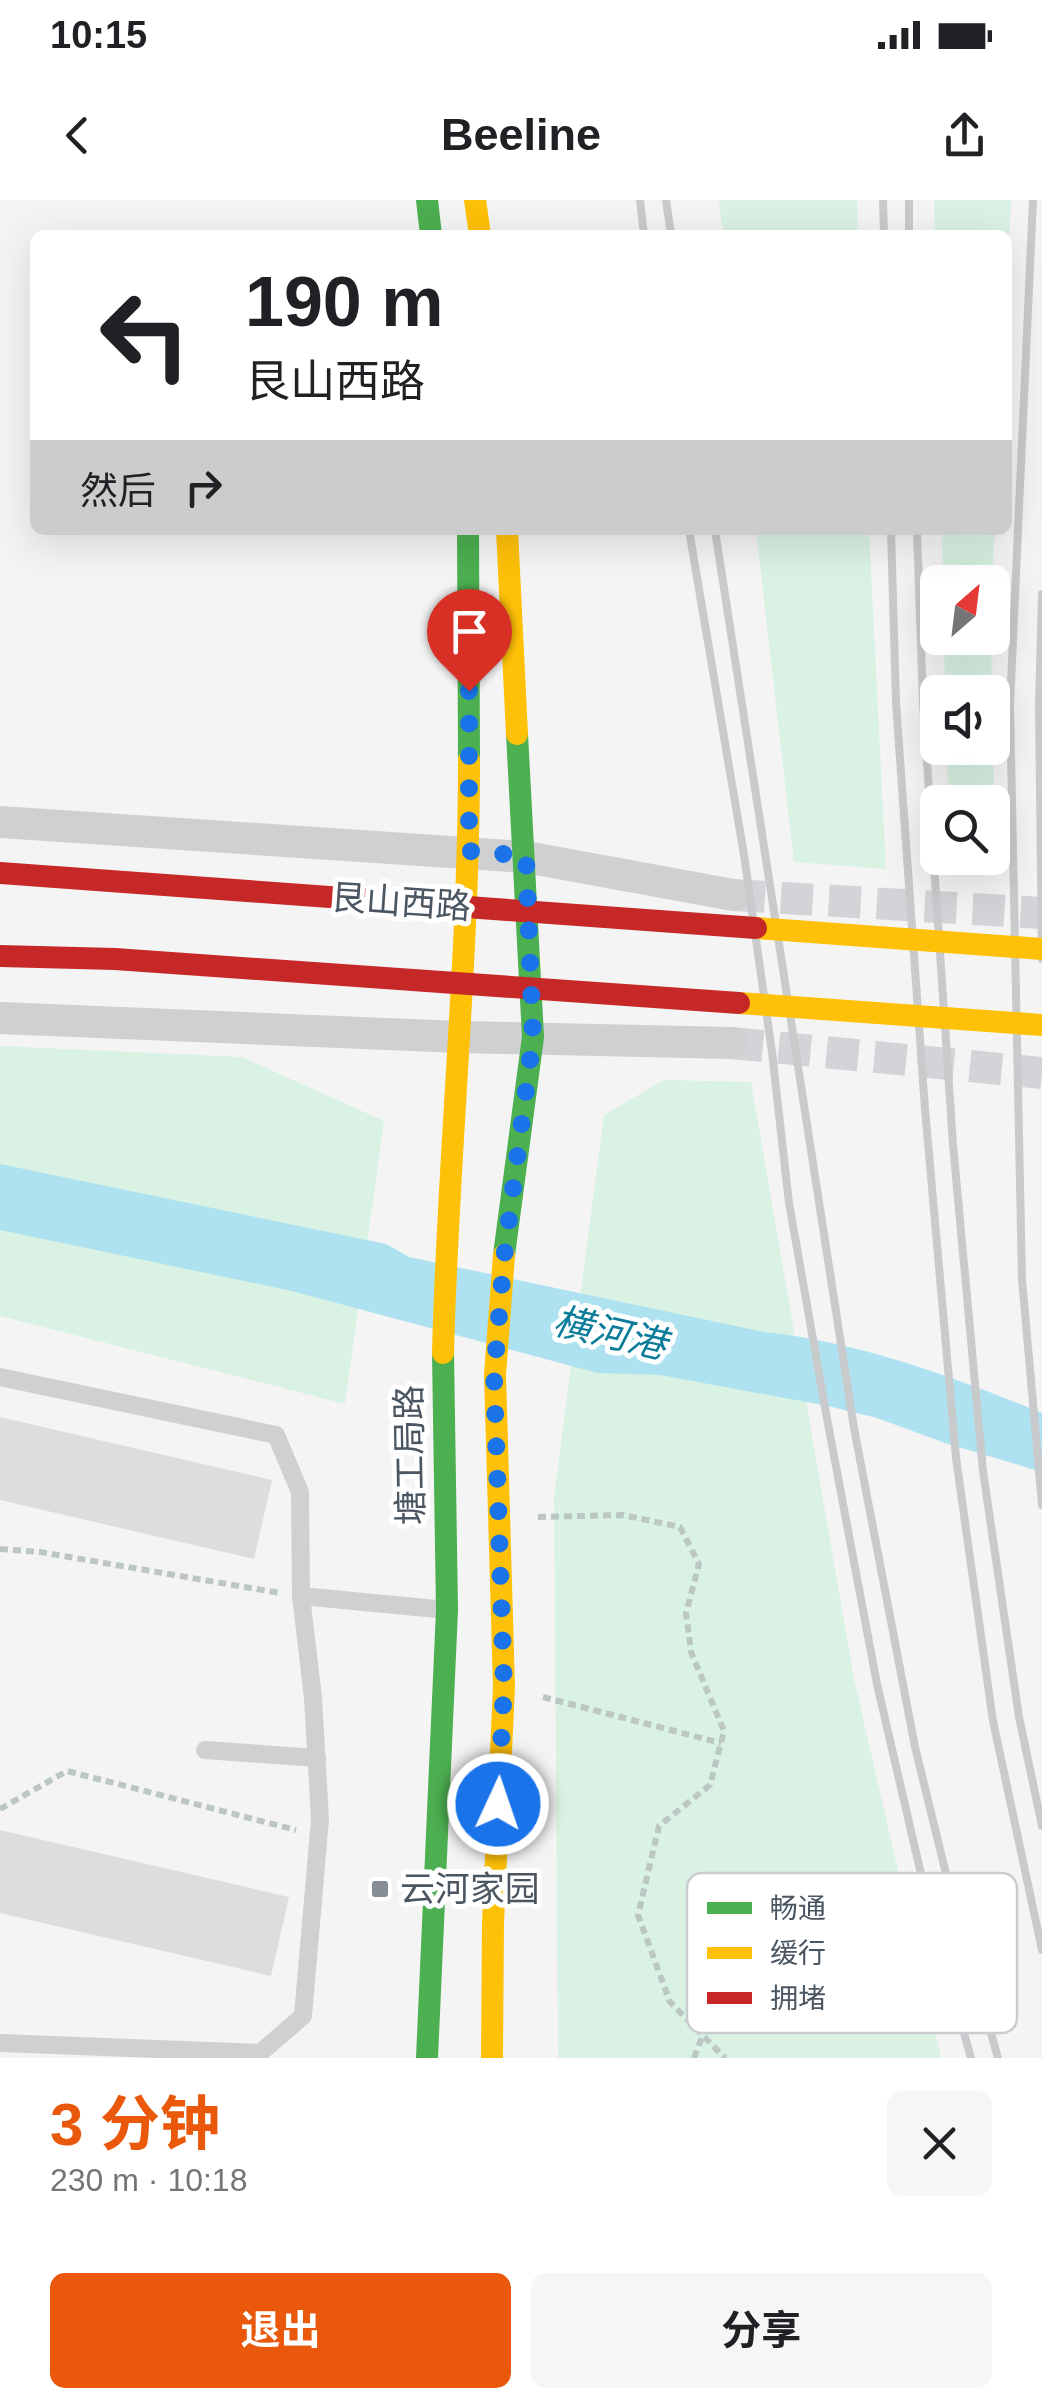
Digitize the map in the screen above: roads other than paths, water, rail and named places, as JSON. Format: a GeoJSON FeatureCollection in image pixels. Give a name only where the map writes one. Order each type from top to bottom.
{"type":"FeatureCollection","features":[{"type":"Feature","properties":{"kind":"main road"},"geometry":{"type":"LineString","coordinates":[[427,200],[430,230]]}},
{"type":"Feature","properties":{"kind":"main road"},"geometry":{"type":"LineString","coordinates":[[476,200],[479,230]]}},
{"type":"Feature","properties":{"kind":"main road","name":"塘工局路"},"geometry":{"type":"LineString","coordinates":[[427,2058],[448,1610],[443,1362],[446,1243],[469,851],[468,535]]}},
{"type":"Feature","properties":{"kind":"main road"},"geometry":{"type":"LineString","coordinates":[[492,2058],[493,1922],[504,1687],[494,1375],[504,1258],[533,1037],[507,535]]}},
{"type":"Feature","properties":{"kind":"main road","name":"艮山西路"},"geometry":{"type":"LineString","coordinates":[[0,873],[1042,949]]}},
{"type":"Feature","properties":{"kind":"main road"},"geometry":{"type":"LineString","coordinates":[[0,956],[115,959],[1042,1025]]}},
{"type":"Feature","properties":{"kind":"street","name":"艮山西路"},"geometry":{"type":"LineString","coordinates":[[0,822],[526,856],[733,896]]}},
{"type":"Feature","properties":{"kind":"street"},"geometry":{"type":"LineString","coordinates":[[0,1018],[459,1037],[730,1043]]}},
{"type":"Feature","properties":{"kind":"lane"},"geometry":{"type":"LineString","coordinates":[[0,1377],[276,1435],[300,1492],[301,1596],[317,1758],[319,1836],[303,2016],[260,2053],[0,2043]]}},
{"type":"Feature","properties":{"kind":"lane"},"geometry":{"type":"LineString","coordinates":[[301,1596],[448,1610]]}},
{"type":"Feature","properties":{"kind":"lane"},"geometry":{"type":"LineString","coordinates":[[205,1750],[317,1758]]}},
{"type":"Feature","properties":{"kind":"water","name":"横河港"},"geometry":{"type":"Polygon","coordinates":[[[0,1164],[386,1244],[409,1257],[836,1344],[906,1363],[1042,1413],[1042,1472],[828,1406],[660,1375],[598,1373],[292,1291],[0,1230],[0,1164]]]}},
{"type":"Feature","properties":{"kind":"tunnel"},"geometry":{"type":"LineString","coordinates":[[733,895],[1042,913]]}},
{"type":"Feature","properties":{"kind":"tunnel"},"geometry":{"type":"LineString","coordinates":[[731,1043],[1042,1073]]}},
{"type":"Feature","properties":{"kind":"railway"},"geometry":{"type":"LineString","coordinates":[[640,200],[643,230]]}},
{"type":"Feature","properties":{"kind":"railway"},"geometry":{"type":"LineString","coordinates":[[666,200],[670,230]]}},
{"type":"Feature","properties":{"kind":"railway"},"geometry":{"type":"LineString","coordinates":[[883,200],[884,230]]}},
{"type":"Feature","properties":{"kind":"railway"},"geometry":{"type":"LineString","coordinates":[[909,200],[909,230]]}},
{"type":"Feature","properties":{"kind":"railway"},"geometry":{"type":"LineString","coordinates":[[1033,200],[1010,706],[1022,1279],[1042,1505]]}},
{"type":"Feature","properties":{"kind":"railway"},"geometry":{"type":"LineString","coordinates":[[690,535],[744,855],[789,1203],[877,1684],[921,1873]]}},
{"type":"Feature","properties":{"kind":"railway"},"geometry":{"type":"LineString","coordinates":[[716,535],[854,1428],[915,1747],[946,1873]]}},
{"type":"Feature","properties":{"kind":"railway"},"geometry":{"type":"LineString","coordinates":[[891,535],[896,703],[925,1109],[956,1458],[993,1721],[1042,1950]]}},
{"type":"Feature","properties":{"kind":"railway"},"geometry":{"type":"LineString","coordinates":[[917,535],[923,703],[953,1144],[983,1471],[1019,1717],[1042,1826]]}},
{"type":"Feature","properties":{"kind":"railway"},"geometry":{"type":"LineString","coordinates":[[1042,594],[1042,959]]}},
{"type":"Feature","properties":{"kind":"railway"},"geometry":{"type":"LineString","coordinates":[[964,2033],[971,2058]]}},
{"type":"Feature","properties":{"kind":"railway"},"geometry":{"type":"LineString","coordinates":[[991,2033],[998,2058]]}},
{"type":"Feature","properties":{"kind":"place","name":"云河家园"},"geometry":{"type":"Point","coordinates":[380,1889]}}]}
